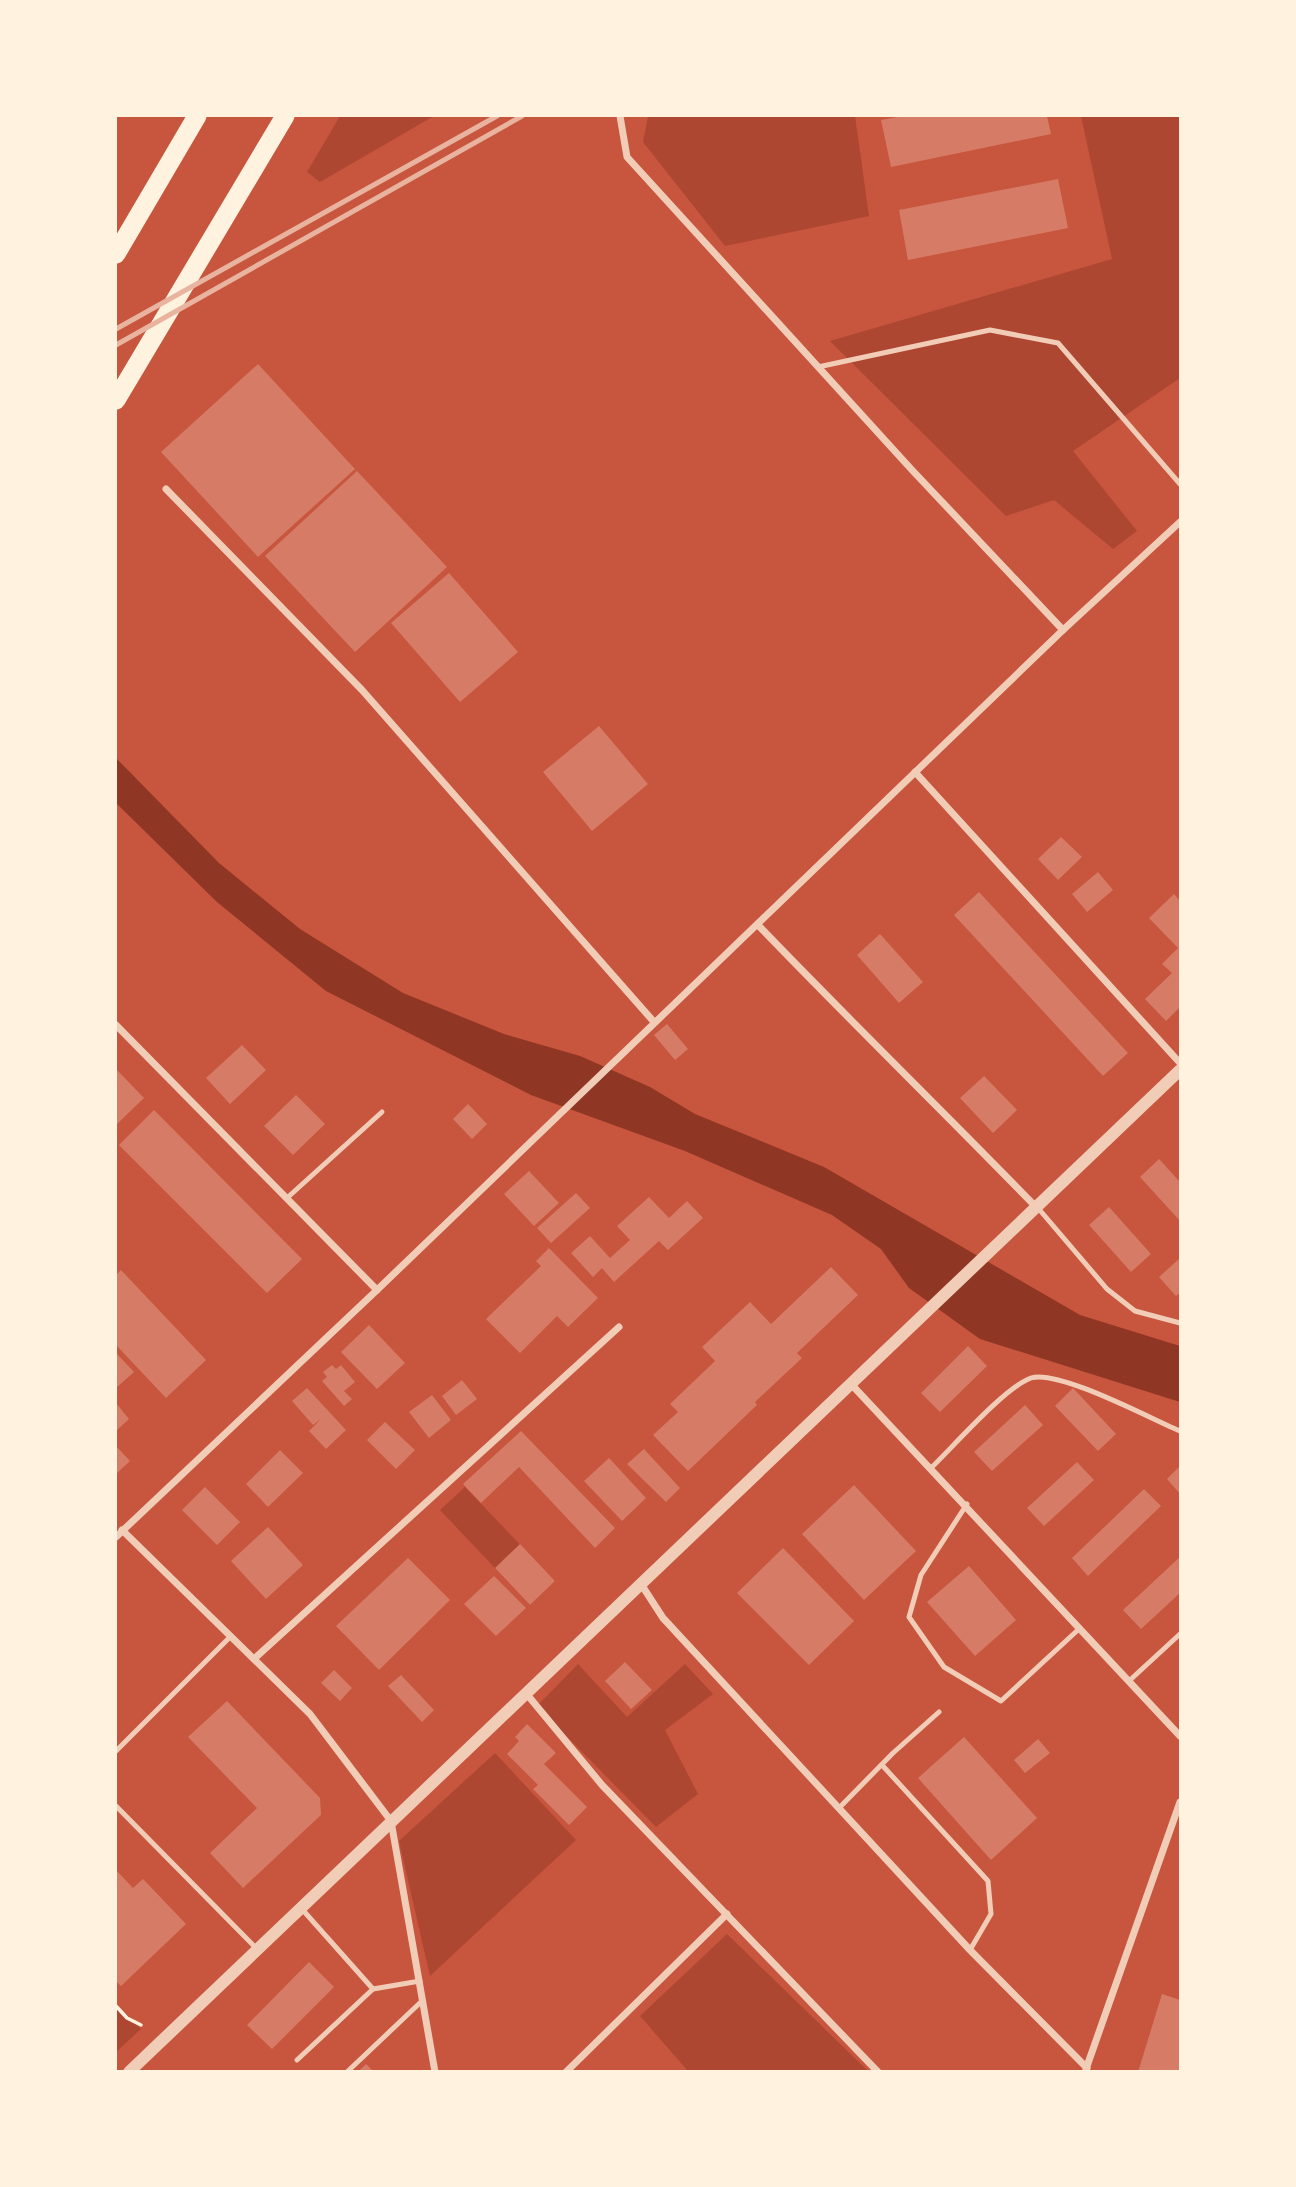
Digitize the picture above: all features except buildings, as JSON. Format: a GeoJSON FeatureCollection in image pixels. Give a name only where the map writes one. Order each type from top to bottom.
{"type":"FeatureCollection","features":[{"type":"Feature","properties":{"kind":"highway"},"geometry":{"type":"LineString","coordinates":[[116,254],[197,116]]}},
{"type":"Feature","properties":{"kind":"highway"},"geometry":{"type":"LineString","coordinates":[[116,400],[285,116]]}},
{"type":"Feature","properties":{"kind":"street"},"geometry":{"type":"LineString","coordinates":[[620,116],[627,157],[1063,630]]}},
{"type":"Feature","properties":{"kind":"street"},"geometry":{"type":"LineString","coordinates":[[166,489],[362,690],[654,1022]]}},
{"type":"Feature","properties":{"kind":"street"},"geometry":{"type":"LineString","coordinates":[[116,1536],[377,1290],[1063,630],[1181,522]]}},
{"type":"Feature","properties":{"kind":"street"},"geometry":{"type":"LineString","coordinates":[[915,772],[1181,1063]]}},
{"type":"Feature","properties":{"kind":"street"},"geometry":{"type":"LineString","coordinates":[[758,925],[1038,1208]]}},
{"type":"Feature","properties":{"kind":"street"},"geometry":{"type":"LineString","coordinates":[[116,1025],[377,1290]]}},
{"type":"Feature","properties":{"kind":"street"},"geometry":{"type":"LineString","coordinates":[[129,2071],[301,1909],[525,1691],[642,1584],[1181,1070]]}},
{"type":"Feature","properties":{"kind":"street"},"geometry":{"type":"LineString","coordinates":[[254,1659],[619,1328]]}},
{"type":"Feature","properties":{"kind":"street"},"geometry":{"type":"LineString","coordinates":[[851,1384],[967,1504],[1181,1735]]}},
{"type":"Feature","properties":{"kind":"street"},"geometry":{"type":"LineString","coordinates":[[122,1530],[310,1714],[391,1821],[435,2071]]}},
{"type":"Feature","properties":{"kind":"street"},"geometry":{"type":"LineString","coordinates":[[642,1584],[663,1618],[970,1950],[1086,2070],[1181,1802]]}},
{"type":"Feature","properties":{"kind":"street"},"geometry":{"type":"LineString","coordinates":[[525,1691],[602,1785],[878,2071]]}},
{"type":"Feature","properties":{"kind":"street"},"geometry":{"type":"LineString","coordinates":[[566,2071],[727,1914]]}},
{"type":"Feature","properties":{"kind":"lane"},"geometry":{"type":"LineString","coordinates":[[818,367],[990,330],[1058,343],[1181,484]]}},
{"type":"Feature","properties":{"kind":"lane"},"geometry":{"type":"LineString","coordinates":[[287,1198],[382,1112]]}},
{"type":"Feature","properties":{"kind":"lane"},"geometry":{"type":"LineString","coordinates":[[1038,1208],[1107,1289],[1135,1311],[1181,1323]]}},
{"type":"Feature","properties":{"kind":"lane"},"geometry":{"type":"LineString","coordinates":[[931,1468],[1004,1398],[1031,1378],[1055,1378],[1181,1431]]}},
{"type":"Feature","properties":{"kind":"lane"},"geometry":{"type":"LineString","coordinates":[[967,1504],[921,1575],[909,1617],[943,1667],[1000,1701],[1080,1628]]}},
{"type":"Feature","properties":{"kind":"lane"},"geometry":{"type":"LineString","coordinates":[[1129,1681],[1181,1634]]}},
{"type":"Feature","properties":{"kind":"lane"},"geometry":{"type":"LineString","coordinates":[[116,1751],[231,1636]]}},
{"type":"Feature","properties":{"kind":"lane"},"geometry":{"type":"LineString","coordinates":[[840,1807],[939,1712]]}},
{"type":"Feature","properties":{"kind":"lane"},"geometry":{"type":"LineString","coordinates":[[882,1765],[988,1881],[990,1914],[970,1950]]}},
{"type":"Feature","properties":{"kind":"lane"},"geometry":{"type":"LineString","coordinates":[[116,1806],[258,1950]]}},
{"type":"Feature","properties":{"kind":"lane"},"geometry":{"type":"LineString","coordinates":[[301,1909],[373,1989]]}},
{"type":"Feature","properties":{"kind":"lane"},"geometry":{"type":"LineString","coordinates":[[297,2060],[373,1989],[420,1981]]}},
{"type":"Feature","properties":{"kind":"lane"},"geometry":{"type":"LineString","coordinates":[[347,2071],[423,2000]]}},
{"type":"Feature","properties":{"kind":"path"},"geometry":{"type":"LineString","coordinates":[[116,2006],[127,2018],[141,2025]]}},
{"type":"Feature","properties":{"kind":"shaded area"},"geometry":{"type":"Polygon","coordinates":[[[340,116],[434,116],[320,182],[307,172],[340,116]]]}},
{"type":"Feature","properties":{"kind":"shaded area"},"geometry":{"type":"Polygon","coordinates":[[[648,116],[855,116],[869,216],[725,246],[643,142],[648,116]]]}},
{"type":"Feature","properties":{"kind":"shaded area"},"geometry":{"type":"Polygon","coordinates":[[[1081,116],[1180,116],[1180,378],[1073,451],[1137,531],[1113,549],[1054,500],[1006,516],[830,341],[1112,259],[1081,116]]]}},
{"type":"Feature","properties":{"kind":"shaded area"},"geometry":{"type":"Polygon","coordinates":[[[116,758],[219,863],[300,929],[403,993],[504,1034],[580,1056],[650,1087],[695,1114],[824,1167],[1080,1315],[1180,1346],[1180,1402],[980,1339],[909,1288],[881,1249],[832,1215],[685,1151],[531,1095],[326,991],[217,902],[116,803],[116,758]]]}},
{"type":"Feature","properties":{"kind":"shaded area"},"geometry":{"type":"Polygon","coordinates":[[[465,1487],[555,1581],[530,1605],[440,1510],[465,1487]]]}},
{"type":"Feature","properties":{"kind":"shaded area"},"geometry":{"type":"Polygon","coordinates":[[[578,1664],[627,1717],[685,1664],[713,1694],[665,1730],[698,1794],[656,1827],[537,1706],[578,1664]]]}},
{"type":"Feature","properties":{"kind":"shaded area"},"geometry":{"type":"Polygon","coordinates":[[[495,1753],[576,1840],[430,1976],[399,1841],[495,1753]]]}},
{"type":"Feature","properties":{"kind":"shaded area"},"geometry":{"type":"Polygon","coordinates":[[[727,1934],[868,2071],[688,2071],[640,2016],[727,1934]]]}},
{"type":"Feature","properties":{"kind":"shaded area"},"geometry":{"type":"Polygon","coordinates":[[[116,2005],[141,2029],[116,2052],[116,2005]]]}},
{"type":"Feature","properties":{"kind":"railway"},"geometry":{"type":"LineString","coordinates":[[116,329],[497,116]]}},
{"type":"Feature","properties":{"kind":"railway"},"geometry":{"type":"LineString","coordinates":[[116,345],[522,116]]}}]}
